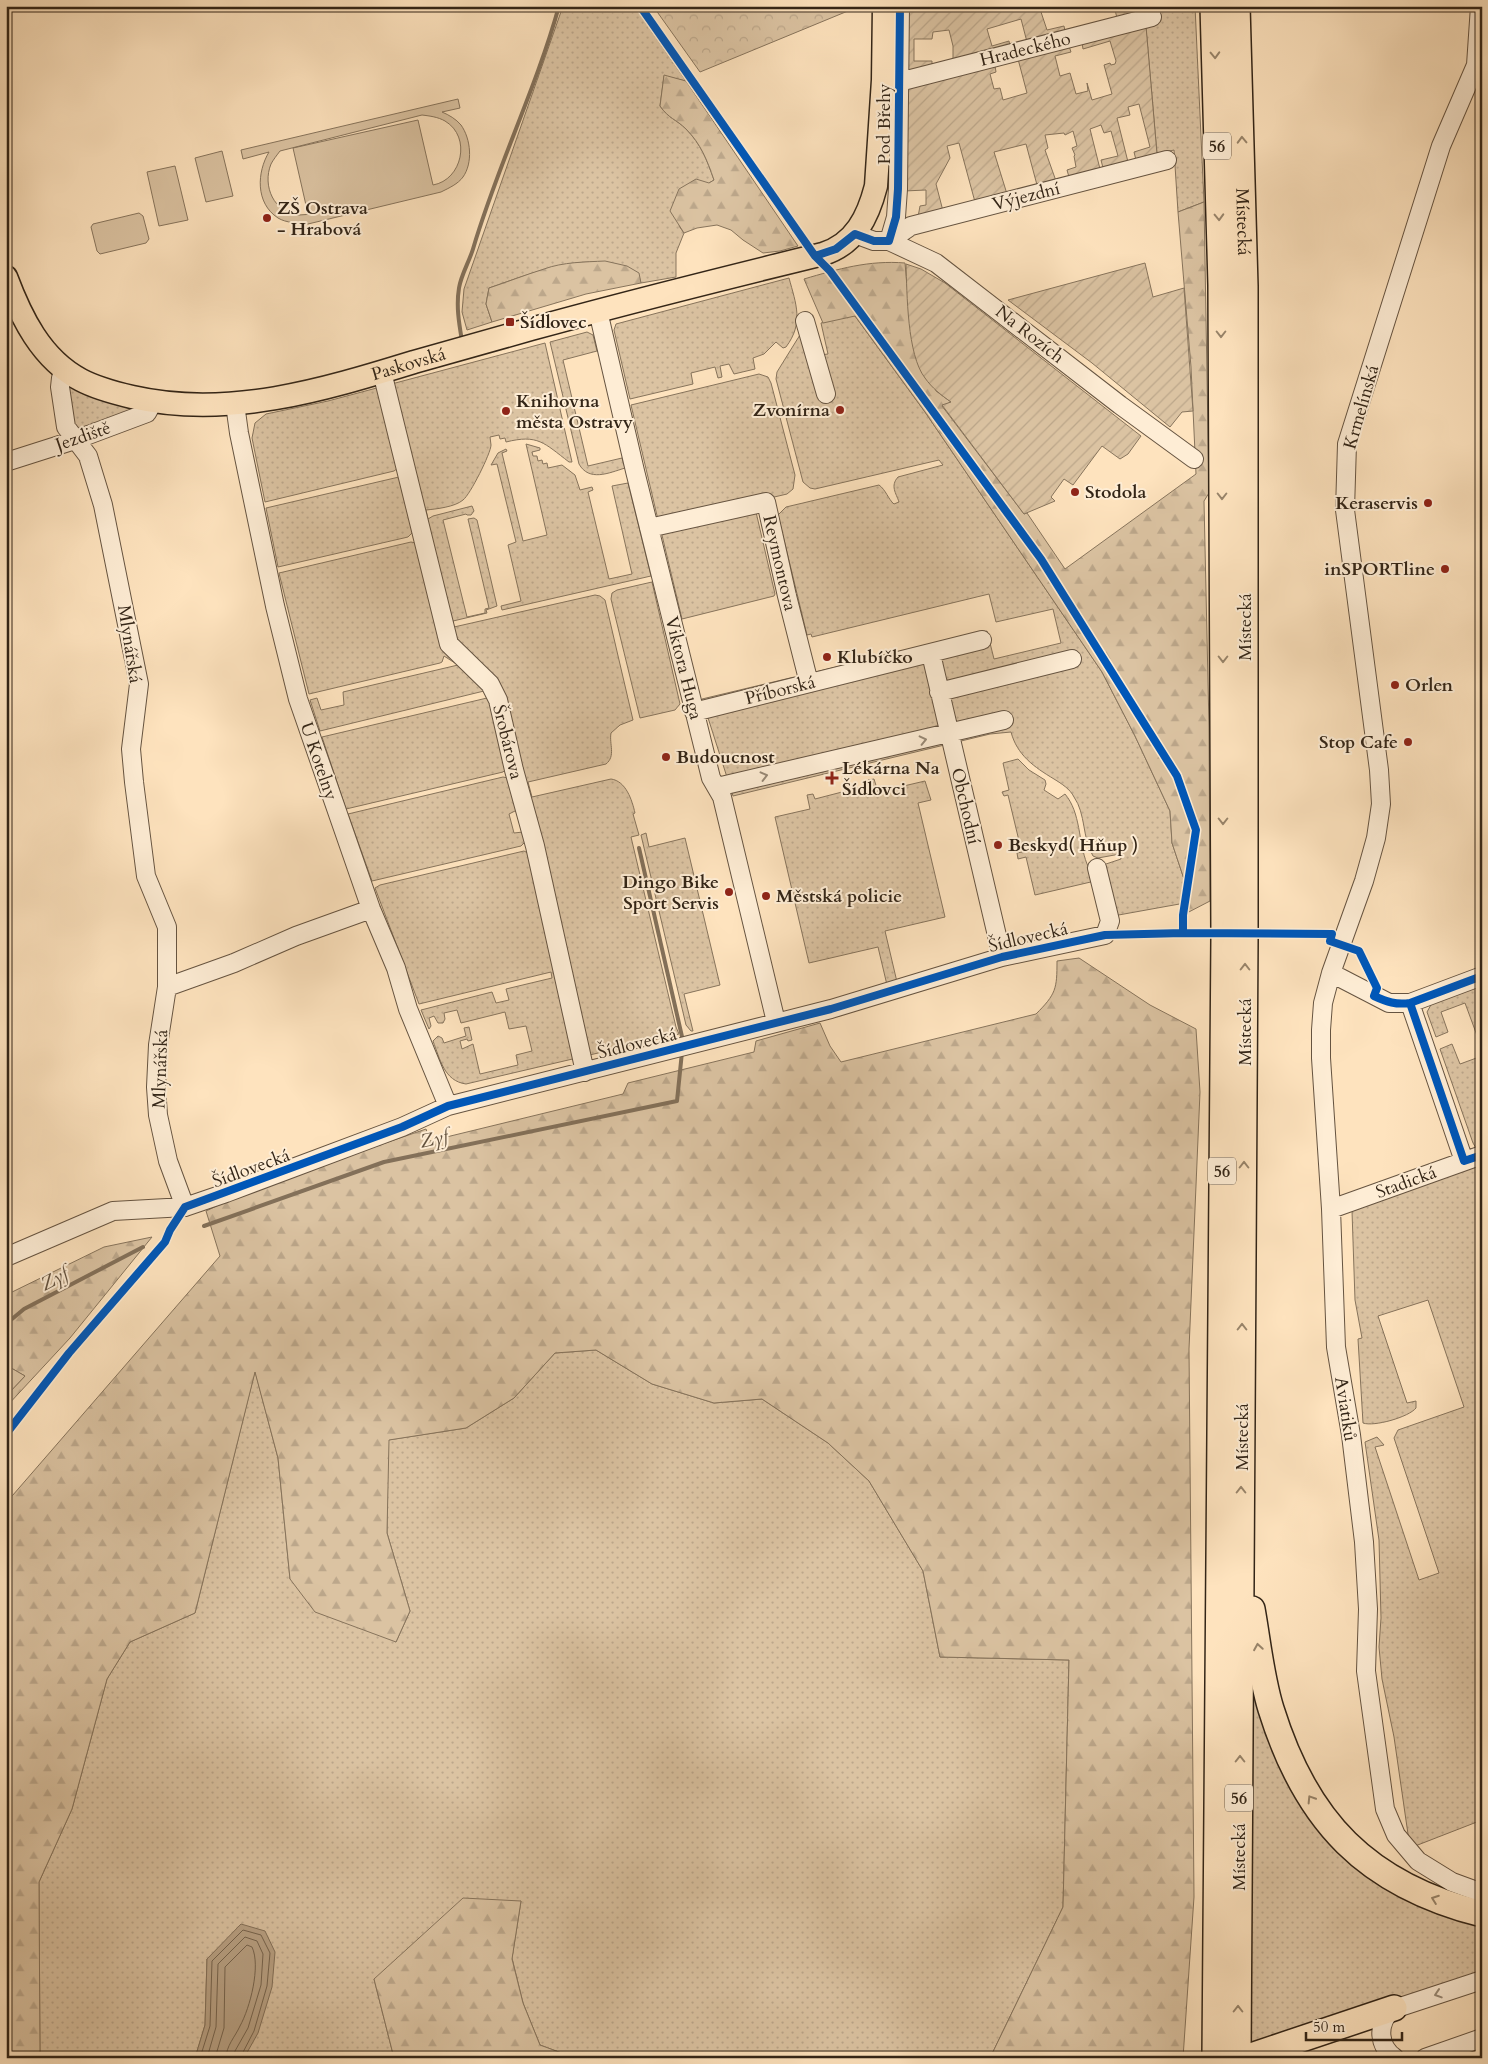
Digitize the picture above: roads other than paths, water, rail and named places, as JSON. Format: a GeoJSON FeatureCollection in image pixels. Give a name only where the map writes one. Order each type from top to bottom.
{"type":"FeatureCollection","features":[{"type":"Feature","properties":{"kind":"highway","name":"Místecká"},"geometry":{"type":"LineString","coordinates":[[1213,6],[1221,285],[1224,926],[1215,2058]]}},
{"type":"Feature","properties":{"kind":"highway","name":"Místecká"},"geometry":{"type":"LineString","coordinates":[[1237,6],[1245,286],[1245,947],[1238,2058]]}},
{"type":"Feature","properties":{"kind":"highway","name":"56"},"geometry":{"type":"LineString","coordinates":[[1241,1539],[1263,1673],[1271,1708],[1284,1746],[1308,1796],[1337,1833],[1359,1854],[1386,1875],[1410,1889],[1482,1914]]}},
{"type":"Feature","properties":{"kind":"highway"},"geometry":{"type":"LineString","coordinates":[[1245,2058],[1394,2008]]}},
{"type":"Feature","properties":{"kind":"main road"},"geometry":{"type":"LineString","coordinates":[[855,234],[868,212],[876,186],[883,80],[884,6]]}},
{"type":"Feature","properties":{"kind":"main road","name":"Paskovská"},"geometry":{"type":"LineString","coordinates":[[6,277],[18,306],[34,336],[45,351],[65,370],[82,381],[102,389],[153,402],[235,404],[264,401],[312,392],[598,311],[823,254],[842,246],[855,234]]}},
{"type":"Feature","properties":{"kind":"street","name":"Pod Břehy"},"geometry":{"type":"LineString","coordinates":[[889,241],[896,217],[898,189],[900,6]]}},
{"type":"Feature","properties":{"kind":"street","name":"Krmelínská"},"geometry":{"type":"LineString","coordinates":[[1364,880],[1380,820],[1381,792],[1345,510],[1347,444],[1441,146],[1479,65],[1480,6]]}},
{"type":"Feature","properties":{"kind":"street","name":"Hradeckého"},"geometry":{"type":"LineString","coordinates":[[899,82],[1152,17]]}},
{"type":"Feature","properties":{"kind":"street","name":"Výjezdní"},"geometry":{"type":"LineString","coordinates":[[889,241],[910,226],[1166,160]]}},
{"type":"Feature","properties":{"kind":"street","name":"Na Rozích"},"geometry":{"type":"LineString","coordinates":[[855,234],[874,241],[889,241],[936,263],[1120,405],[1194,459]]}},
{"type":"Feature","properties":{"kind":"street","name":"Viktora Huga"},"geometry":{"type":"LineString","coordinates":[[598,311],[694,712],[711,778],[722,797],[776,1022]]}},
{"type":"Feature","properties":{"kind":"street"},"geometry":{"type":"LineString","coordinates":[[805,321],[826,394]]}},
{"type":"Feature","properties":{"kind":"street","name":"Mlynářská"},"geometry":{"type":"LineString","coordinates":[[65,370],[61,378],[61,395],[66,427],[88,456],[102,505],[139,684],[132,749],[134,782],[146,876],[168,927],[167,986],[158,1045],[156,1087],[158,1115],[168,1161],[185,1207]]}},
{"type":"Feature","properties":{"kind":"street","name":"Šrobárova"},"geometry":{"type":"LineString","coordinates":[[382,372],[449,644],[490,684],[498,700],[514,770],[535,846],[585,1072]]}},
{"type":"Feature","properties":{"kind":"street","name":"Jezdiště"},"geometry":{"type":"LineString","coordinates":[[6,462],[75,440],[147,413],[153,402]]}},
{"type":"Feature","properties":{"kind":"street","name":"U Kotelny"},"geometry":{"type":"LineString","coordinates":[[235,404],[239,433],[275,606],[298,699],[371,909],[396,968],[408,1009],[448,1106]]}},
{"type":"Feature","properties":{"kind":"street","name":"Reymontova"},"geometry":{"type":"LineString","coordinates":[[649,528],[766,502],[809,683]]}},
{"type":"Feature","properties":{"kind":"street","name":"Příborská"},"geometry":{"type":"LineString","coordinates":[[694,712],[982,640]]}},
{"type":"Feature","properties":{"kind":"street","name":"Obchodní"},"geometry":{"type":"LineString","coordinates":[[931,654],[1002,957]]}},
{"type":"Feature","properties":{"kind":"street"},"geometry":{"type":"LineString","coordinates":[[939,692],[1072,659]]}},
{"type":"Feature","properties":{"kind":"street"},"geometry":{"type":"LineString","coordinates":[[717,787],[1004,720]]}},
{"type":"Feature","properties":{"kind":"street","name":"Šídlovecká"},"geometry":{"type":"LineString","coordinates":[[6,1257],[113,1211],[185,1207],[386,1134],[448,1106],[831,1009],[1002,957],[1105,935],[1110,921],[1096,868]]}},
{"type":"Feature","properties":{"kind":"street","name":"Aviatiků"},"geometry":{"type":"LineString","coordinates":[[1364,880],[1331,973],[1323,1003],[1321,1058],[1331,1209],[1336,1347],[1351,1435],[1364,1542],[1368,1609],[1366,1671],[1385,1809],[1396,1835],[1418,1861],[1452,1882],[1482,1893]]}},
{"type":"Feature","properties":{"kind":"street"},"geometry":{"type":"LineString","coordinates":[[167,986],[234,963],[296,936],[371,909]]}},
{"type":"Feature","properties":{"kind":"street"},"geometry":{"type":"LineString","coordinates":[[1331,973],[1389,1003],[1410,1003],[1482,976]]}},
{"type":"Feature","properties":{"kind":"street"},"geometry":{"type":"LineString","coordinates":[[1410,1003],[1464,1161]]}},
{"type":"Feature","properties":{"kind":"street","name":"Stadická"},"geometry":{"type":"LineString","coordinates":[[1331,1209],[1482,1155]]}},
{"type":"Feature","properties":{"kind":"street"},"geometry":{"type":"LineString","coordinates":[[1394,2058],[1385,2048],[1381,2033],[1384,2019],[1394,2008],[1482,1980]]}},
{"type":"Feature","properties":{"kind":"street"},"geometry":{"type":"LineString","coordinates":[[1425,2058],[1482,2038]]}},
{"type":"Feature","properties":{"kind":"water"},"geometry":{"type":"Polygon","coordinates":[[[241,1924],[265,1931],[275,1952],[272,1987],[258,2033],[244,2058],[195,2058],[205,2025],[207,1959],[241,1924]]]}},
{"type":"Feature","properties":{"kind":"waterway"},"geometry":{"type":"LineString","coordinates":[[462,341],[458,308],[460,283],[493,188],[550,37],[559,6]]}},
{"type":"Feature","properties":{"kind":"waterway"},"geometry":{"type":"LineString","coordinates":[[639,848],[683,1041]]}},
{"type":"Feature","properties":{"kind":"waterway","name":"Zyf"},"geometry":{"type":"LineString","coordinates":[[204,1226],[384,1162],[677,1101],[682,1052]]}},
{"type":"Feature","properties":{"kind":"waterway","name":"Zyf"},"geometry":{"type":"LineString","coordinates":[[6,1324],[24,1309],[143,1247]]}},
{"type":"Feature","properties":{"kind":"place","name":"ZŠ Ostrava - Hrabová"},"geometry":{"type":"Point","coordinates":[267,218]}},
{"type":"Feature","properties":{"kind":"place","name":"Šídlovec"},"geometry":{"type":"Point","coordinates":[510,322]}},
{"type":"Feature","properties":{"kind":"place","name":"Zvonírna"},"geometry":{"type":"Point","coordinates":[840,410]}},
{"type":"Feature","properties":{"kind":"place","name":"Knihovna města Ostravy"},"geometry":{"type":"Point","coordinates":[506,411]}},
{"type":"Feature","properties":{"kind":"place","name":"Stodola"},"geometry":{"type":"Point","coordinates":[1075,492]}},
{"type":"Feature","properties":{"kind":"place","name":"Keraservis"},"geometry":{"type":"Point","coordinates":[1428,503]}},
{"type":"Feature","properties":{"kind":"place","name":"inSPORTline"},"geometry":{"type":"Point","coordinates":[1445,569]}},
{"type":"Feature","properties":{"kind":"place","name":"Klubíčko"},"geometry":{"type":"Point","coordinates":[827,657]}},
{"type":"Feature","properties":{"kind":"place","name":"Orlen"},"geometry":{"type":"Point","coordinates":[1395,685]}},
{"type":"Feature","properties":{"kind":"place","name":"Stop Cafe"},"geometry":{"type":"Point","coordinates":[1408,742]}},
{"type":"Feature","properties":{"kind":"place","name":"Budoucnost"},"geometry":{"type":"Point","coordinates":[666,757]}},
{"type":"Feature","properties":{"kind":"place","name":"Lékárna Na Šídlovci"},"geometry":{"type":"Point","coordinates":[832,778]}},
{"type":"Feature","properties":{"kind":"place","name":"Beskyd( Hňup )"},"geometry":{"type":"Point","coordinates":[998,845]}},
{"type":"Feature","properties":{"kind":"place","name":"Dingo Bike Sport Servis"},"geometry":{"type":"Point","coordinates":[729,892]}},
{"type":"Feature","properties":{"kind":"place","name":"Městská policie"},"geometry":{"type":"Point","coordinates":[766,896]}}]}
